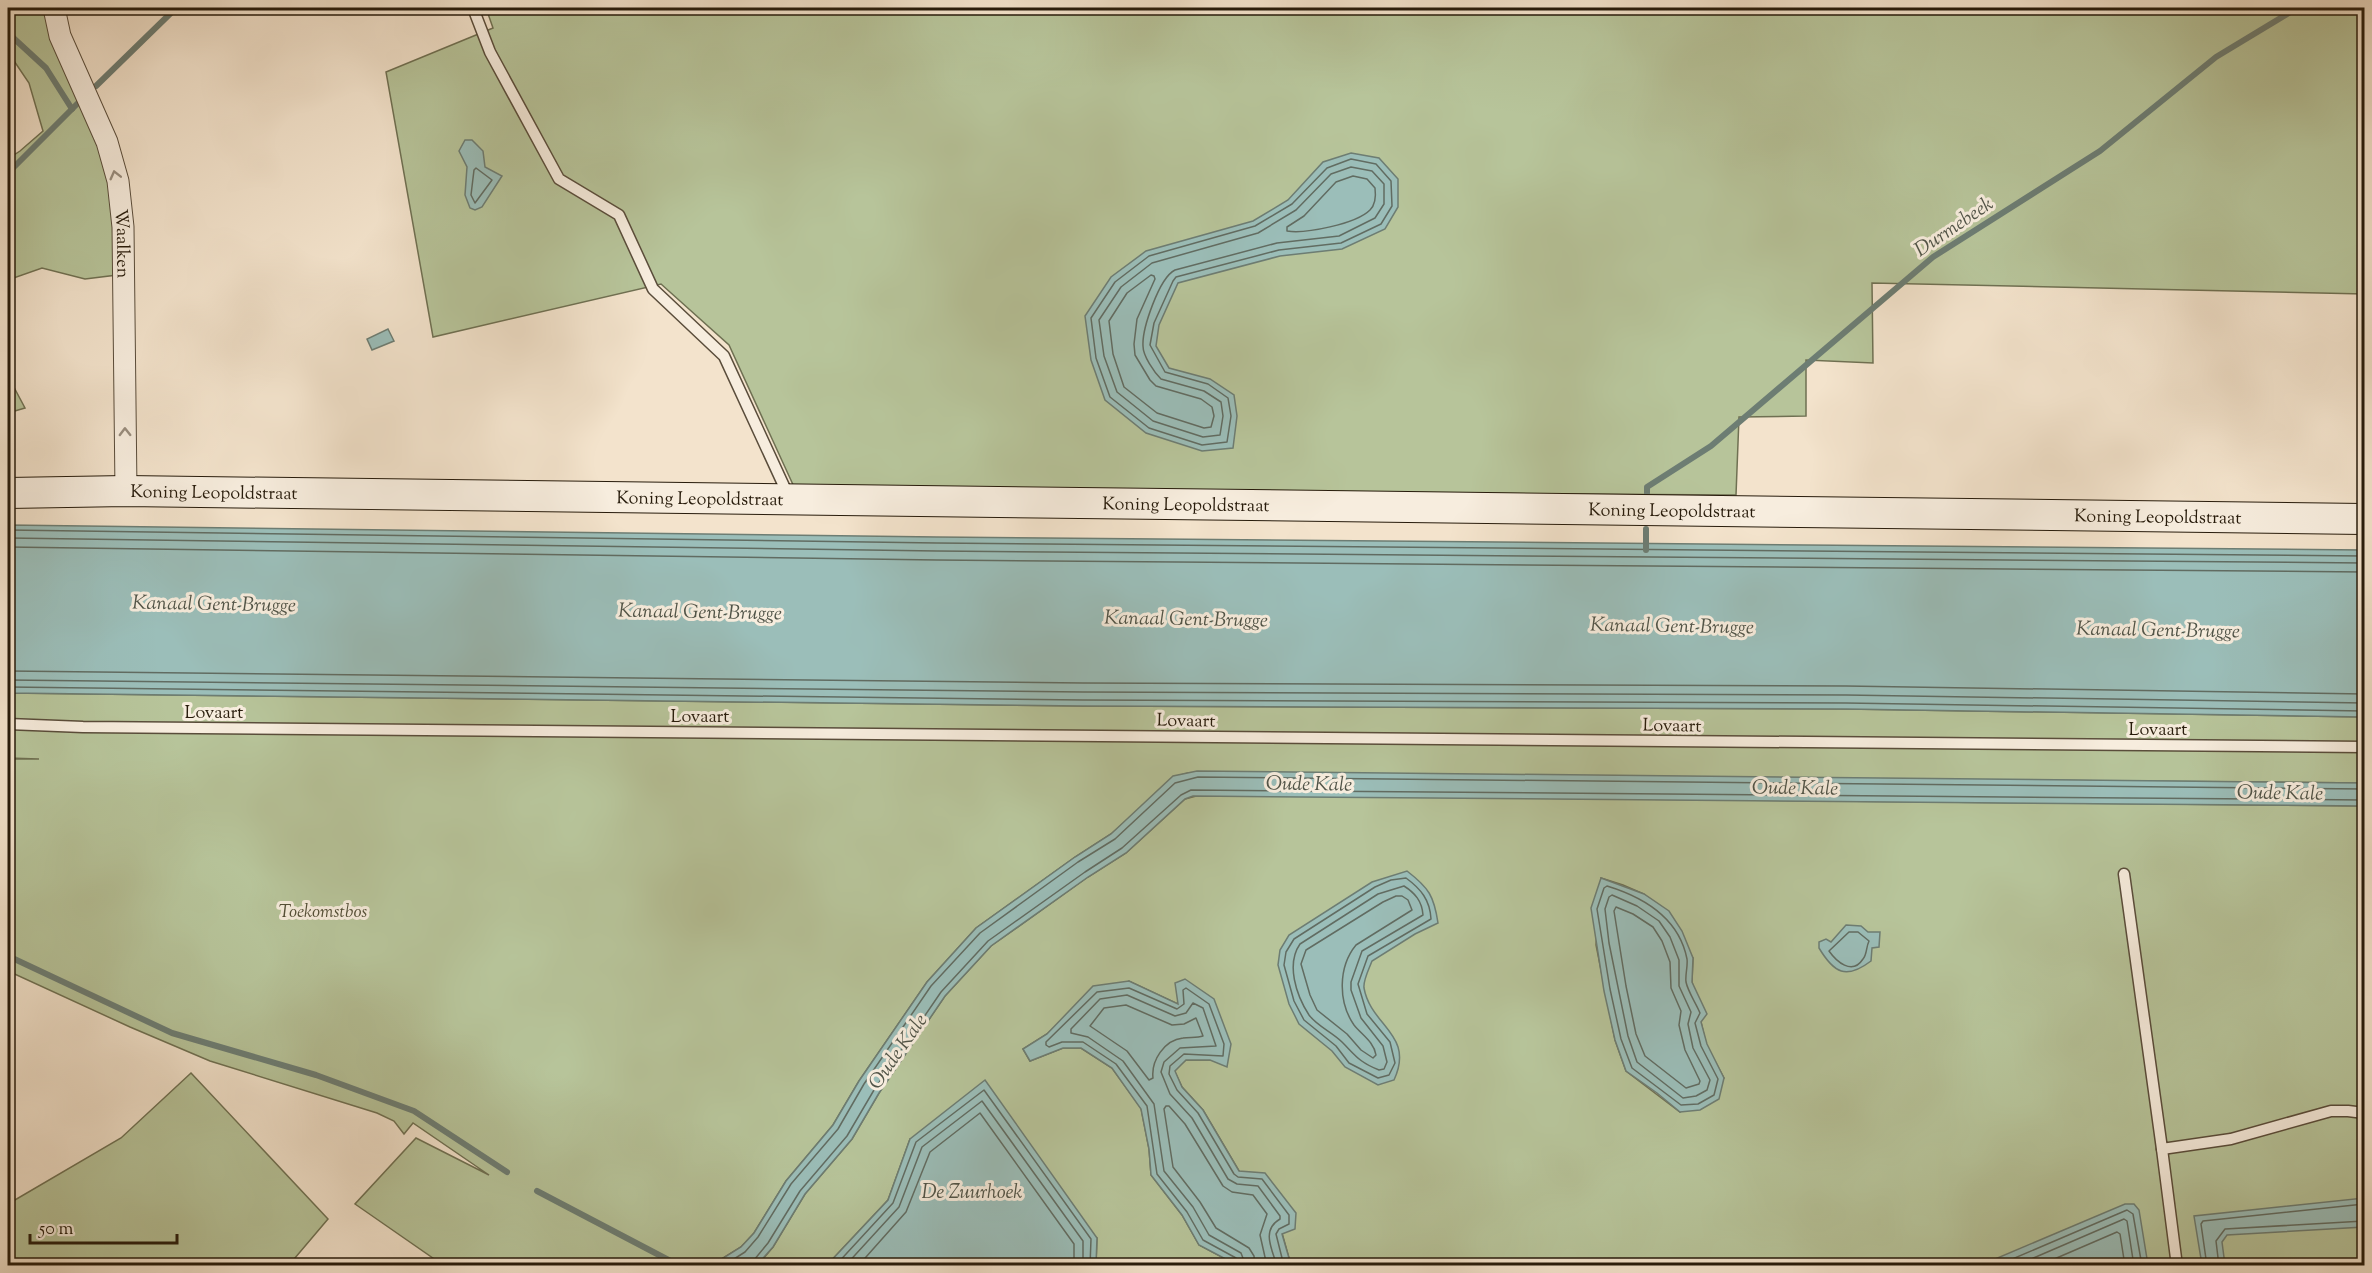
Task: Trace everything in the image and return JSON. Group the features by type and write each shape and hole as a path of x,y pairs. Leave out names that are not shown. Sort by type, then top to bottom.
{"street":[{"name":"Waalken","path":"54,8 60,36 107,142 117,182 123,227 126,491"},
{"name":"Koning Leopoldstraat","path":"8,493 126,491 2364,519"}],"lane":[{"path":"473,8 490,52 558,179 619,215 653,289 724,356 790,501"},
{"name":"Lovaart","path":"8,724 107,727 2364,747"},
{"path":"2124,874 2178,1266"},
{"path":"2162,1149 2231,1139 2331,1111 2364,1113"}],"green space":[{"path":"8,8 48,8 107,156 117,275 85,279 42,268 8,280 8,159 43,131 29,83 8,52"},
{"path":"486,8 2364,8 2364,294 1872,283 1873,363 1806,360 1806,416 1739,417 1736,495 795,489 729,345 661,284 433,337 386,72 493,28"},
{"path":"8,376 25,408 8,413"},
{"name":"Toekomstbos","path":"8,693 1083,706 1846,709 2364,717 2364,783 1188,773 1177,776 1111,834 976,928 927,982 859,1081 833,1125 786,1181 754,1233 741,1247 712,1265 443,1265 355,1204 416,1138 489,1175 413,1123 404,1134 394,1121 377,1113 210,1061 8,971 8,759 39,759 8,758"},
{"path":"1200,795 2364,806 2364,1265 1291,1265 1282,1233 1239,1171 1203,1110 1182,1087 1174,1070 1186,1060 1210,1060 1178,1004 1129,981 1069,1013 1047,1034 1023,1049 1030,1061 1063,1048 1081,1048 1112,1068 1141,1108 1149,1149 1151,1175 1182,1215 1199,1245 1237,1265 1096,1265 1097,1238 910,1139 888,1200 827,1265 757,1266 773,1247 805,1194 852,1139 879,1093 945,996 991,946 1126,853 1185,799","holes":["1601,878 1644,894 1693,958 1692,982 1706,1044 1724,1078 1680,1112 1626,1071 1615,1040 1596,945"]},
{"path":"191,1073 328,1219 289,1265 16,1265 8,1255 8,1204 121,1138"}],"water":[{"path":"465,140 472,140 483,151 485,167 502,176 482,207 475,210 470,208 465,195 467,167 459,151"},
{"path":"1351,153 1379,158 1398,179 1398,207 1385,229 1342,249 1280,256 1178,283 1159,325 1156,346 1169,368 1210,379 1234,395 1237,416 1233,448 1202,451 1146,433 1105,400 1091,360 1085,316 1111,277 1146,251 1253,221 1288,200 1323,162"},
{"path":"388,329 394,341 372,350 367,339"},
{"name":"Kanaal Gent-Brugge","path":"8,525 937,537 2364,550 2364,717 1846,709 1083,706 8,693"},
{"name":"Oude Kale","path":"1197,771 2364,783 2364,806 1193,796 1185,799 1126,853 991,946 945,996 879,1093 852,1139 805,1194 773,1247 757,1265 712,1265 741,1247 754,1233 786,1181 833,1125 859,1081 927,982 976,928 1111,834 1173,776"},
{"path":"1407,871 1421,882 1429,893 1435,906 1438,923 1415,934 1372,961 1366,974 1364,988 1368,1001 1390,1031 1399,1052 1399,1064 1394,1080 1378,1085 1345,1067 1332,1051 1299,1024 1289,1004 1278,965 1280,950 1289,935 1372,882"},
{"path":"1601,878 1644,894 1669,911 1682,931 1693,958 1692,982 1707,1014 1701,1022 1707,1044 1724,1078 1719,1099 1700,1110 1680,1112 1626,1071 1615,1040 1604,991 1591,908"},
{"path":"1846,925 1861,926 1868,932 1880,932 1879,947 1872,948 1871,961 1848,972 1835,968 1819,948 1819,942 1826,939 1831,942"},
{"path":"1185,979 1214,999 1231,1044 1227,1067 1210,1060 1186,1060 1175,1071 1182,1087 1203,1110 1239,1171 1265,1173 1296,1213 1295,1229 1282,1234 1291,1265 1237,1265 1199,1245 1182,1215 1151,1175 1149,1149 1141,1109 1112,1068 1081,1048 1063,1048 1030,1061 1023,1049 1047,1034 1093,986 1129,981 1178,1004 1175,983"},
{"name":"De Zuurhoek","path":"985,1080 1097,1238 1096,1265 827,1265 888,1200 910,1139"},
{"path":"2364,1198 2364,1227 2227,1235 2222,1242 2225,1265 2202,1265 2194,1216"},
{"path":"2125,1204 2134,1204 2139,1210 2148,1265 1981,1265"}],"waterway":[{"path":"96,86 176,8"},
{"name":"Durmebeek","path":"1647,494 1647,487 1711,446 1933,257 2100,151 2216,57 2297,8"},
{"path":"8,33 46,68 72,109"},
{"path":"8,171 79,102"},
{"name":"Durmebeek","path":"1646,529 1646,550"},
{"path":"8,956 172,1033 316,1075 414,1111 507,1172"},
{"path":"537,1191 680,1266"}]}
